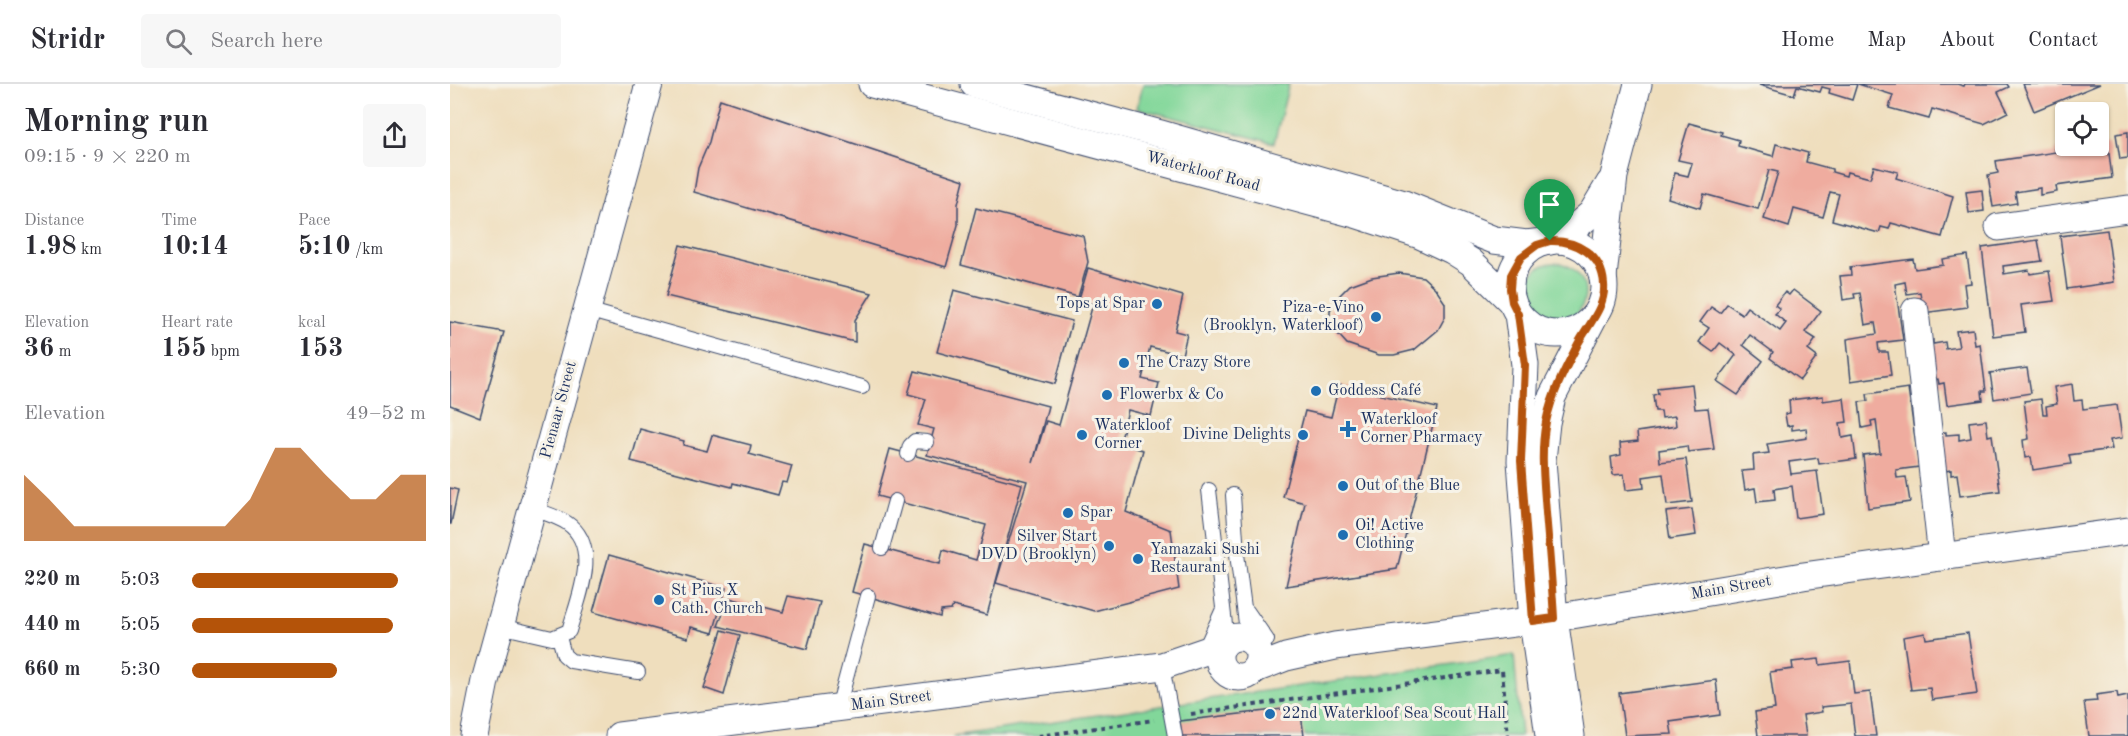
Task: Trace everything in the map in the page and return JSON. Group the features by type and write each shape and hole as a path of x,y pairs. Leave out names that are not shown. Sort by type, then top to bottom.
{"street":[{"name":"Pienaar Street","path":"474,736 485,681 649,84"},
{"name":"Waterkloof Road","path":"872,84 1355,214 1420,235 1471,262 1515,308"},
{"name":"Waterkloof Road","path":"974,84 1161,134 1404,204 1494,240 1527,244 1555,241"},
{"path":"1549,736 1544,620 1542,460 1546,423 1552,397 1599,310 1603,296 1614,176 1638,84"},
{"path":"1009,121 1014,94"},
{"path":"1571,736 1544,620 1521,461 1525,365 1510,282 1517,263 1531,248 1555,241 1592,213 1614,176"},
{"path":"1999,227 2128,209"},
{"path":"1555,241 1578,245 1588,252 1596,260 1603,277"},
{"path":"1515,308 1531,327 1555,334 1573,332 1593,318"},
{"path":"1915,311 1942,557"},
{"name":"Main Street","path":"1255,669 1286,657 1335,646 1544,620 1803,576 2128,531"},
{"path":"1237,643 1259,654 1255,669 1242,677 1227,673 1220,665 1219,659 1237,643"},
{"name":"Main Street","path":"619,736 1162,666 1237,643 1335,646"},
{"name":"Main Street","path":"1162,666 1227,673"}],"lane":[{"path":"587,310 862,387"},
{"path":"908,454 910,446 915,441 927,442"},
{"path":"1209,490 1224,608 1237,643"},
{"path":"1233,495 1244,607 1237,643"},
{"path":"882,548 895,501"},
{"path":"500,626 552,638 559,637 569,631 582,587 586,552 578,533 566,522 532,508"},
{"path":"838,708 868,596"},
{"path":"1224,608 1237,643"},
{"path":"559,637 564,655 571,661 638,672"},
{"path":"1162,666 1175,736"}],"path":[{"path":"1038,736 1502,670 1508,736"}],"green space":[{"path":"1143,84 1289,84 1274,143 1137,108"},
{"path":"1555,263 1572,268 1580,276 1585,293 1580,310 1572,318 1555,323 1538,318 1530,310 1525,293 1530,276 1538,268"},
{"path":"1514,655 1521,736 953,736"}],"building":[{"path":"1857,84 1852,100 1829,93 1830,89 1822,87 1820,92 1797,86 1794,95 1759,85"},
{"path":"1858,84 1957,84 1964,86 1965,84 2007,84 2009,87 1998,92 2008,112 1984,124 1932,109 1929,119 1889,108 1893,95"},
{"path":"2023,84 2100,84 2055,102 2034,111"},
{"path":"720,99 964,180 958,204 958,225 946,267 694,192 698,168 709,142"},
{"path":"1689,123 1722,132 1721,135 1739,140 1738,146 1773,156 1776,144 1808,153 1806,162 1832,169 1832,172 1846,176 1847,172 1870,178 1874,166 1898,172 1896,178 1953,196 1942,237 1891,223 1889,229 1881,227 1879,233 1832,220 1839,194 1830,192 1823,217 1794,209 1789,227 1764,219 1778,172 1769,170 1758,209 1704,194 1700,208 1668,198 1675,173 1688,176 1692,163 1678,160"},
{"path":"2128,132 2128,158 2120,159 2116,134"},
{"path":"2055,152 2055,156 2109,156 2109,153 2112,178 2056,186 2057,192 2040,195 2040,188 2015,192 2017,203 1993,207 1988,175 1998,173 1996,161"},
{"path":"1982,190 1984,211 1969,213 1966,192"},
{"path":"976,208 1083,236 1088,262 1078,297 961,265"},
{"path":"2107,230 2114,282 2067,289 2060,236"},
{"path":"2038,240 2042,261 2003,266 2004,274 2029,270 2030,274 2049,271 2054,301 2021,305 2025,332 1993,336 1982,248"},
{"path":"680,245 872,293 855,320 855,342 666,296"},
{"path":"1967,255 1971,283 1964,284 1967,307 1923,313 1920,292 1907,294 1905,282 1895,284 1903,340 1878,343 1879,352 1888,352 1891,375 1851,381 1847,339 1877,334 1875,323 1865,325 1860,293 1854,294 1855,298 1843,300 1840,276 1851,275 1850,267 1913,259 1915,269 1943,265 1942,259"},
{"name":"Waterkloof Corner","path":"1088,268 1183,296 1175,331 1187,334 1182,355 1150,347 1142,379 1159,383 1151,416 1128,410 1120,444 1143,450 1126,512 1171,530 1179,589 1094,611 996,583 1027,481 927,455 934,429 918,425 926,399 908,394 915,371 1048,406 1033,463 1046,421 1059,425 1093,304 1079,299"},
{"path":"1399,273 1423,277 1435,288 1445,303 1445,317 1438,330 1414,350 1394,355 1379,355 1347,344 1337,333 1330,320 1330,310 1339,296 1350,285 1372,277"},
{"path":"954,290 1072,321 1055,384 937,352"},
{"path":"1793,290 1821,311 1805,332 1816,339 1808,350 1817,357 1800,380 1770,358 1773,352 1750,335 1743,345 1763,361 1738,395 1717,381 1736,355 1720,343 1713,352 1699,342 1709,328 1700,322 1711,307 1720,313 1727,304 1742,314 1747,307 1780,331 1786,323 1775,314 1780,309 1775,305 1785,292 1789,295"},
{"path":"450,322 504,332 480,417 450,405"},
{"path":"1973,329 1975,345 1980,344 1986,391 1982,391 1983,400 1947,405 1944,383 1939,384 1938,379 1927,381 1921,342 1933,340 1933,344 1945,342 1946,349 1959,347 1956,331"},
{"path":"2027,368 2031,393 1994,399 1990,373"},
{"path":"1692,384 1695,409 1708,408 1714,449 1688,452 1687,446 1659,450 1660,462 1686,459 1692,502 1667,505 1663,474 1643,477 1644,488 1626,490 1624,474 1613,475 1611,457 1621,455 1620,443 1638,441 1637,432 1676,426 1675,416 1662,418 1661,411 1655,411 1653,395 1658,394 1657,388"},
{"path":"2072,384 2074,401 2082,400 2083,409 2117,405 2122,438 2110,440 2112,449 2069,455 2071,464 2033,470 2031,457 2025,458 2023,440 2029,439 2024,401 2041,399 2043,414 2047,414 2046,406 2057,404 2054,387"},
{"path":"1339,385 1437,408 1397,569 1286,586 1305,503 1283,497 1305,411 1331,417"},
{"path":"1908,388 1919,467 1896,470 1897,478 1906,477 1910,502 1868,508 1863,455 1880,453 1876,420 1871,421 1872,426 1862,428 1859,402 1868,401 1867,394"},
{"path":"1823,396 1823,401 1844,398 1847,422 1840,423 1842,438 1853,436 1856,459 1819,464 1818,458 1789,462 1791,474 1817,471 1823,514 1796,518 1792,486 1774,489 1775,500 1757,502 1755,488 1745,490 1742,471 1754,470 1753,455 1769,453 1767,444 1807,438 1806,428 1792,430 1792,425 1787,426 1785,414 1790,413 1789,400"},
{"path":"1986,420 1988,436 1992,435 2000,491 1960,496 1957,474 1951,475 1951,470 1940,472 1934,433 1959,434 1959,440 1971,438 1969,422"},
{"path":"640,429 684,441 683,445 707,451 712,435 751,445 749,454 792,466 787,483 782,482 778,495 733,483 732,487 631,461"},
{"path":"890,449 1022,484 987,615 953,606 951,610 941,611 940,617 852,592 865,544 940,564 943,550 976,560 986,525 877,496"},
{"path":"450,488 458,490 451,524 450,524"},
{"path":"1692,509 1696,535 1670,539 1666,512"},
{"name":"St Pius X Cath. Church","path":"609,555 726,588 713,633 691,627 688,638 593,612"},
{"path":"788,596 820,602 807,649 718,626 729,598 783,612"},
{"path":"722,630 740,635 724,695 704,688"},
{"path":"1925,633 1926,639 1968,633 1977,694 1932,700 1930,688 1911,690 1903,637"},
{"path":"1819,659 1820,665 1850,661 1854,694 1870,692 1876,736 1855,736 1851,704 1821,707 1822,712 1803,715 1806,736 1758,736 1755,712 1775,709 1770,672 1793,669 1792,662"},
{"path":"1716,680 1720,715 1670,722 1672,734 1625,736 1619,693"},
{"path":"2117,692 2118,698 2128,696 2128,736 2089,736 2084,702 2097,701 2096,695"},
{"name":"22nd Waterkloof Sea Scout Hall","path":"1300,707 1304,736 1182,736 1180,721"}],"place":[{"name":"Tops at Spar","path":"1157,304"},
{"name":"Piza-e-Vino (Brooklyn, Waterkloof)","path":"1376,317"},
{"name":"The Crazy Store","path":"1124,363"},
{"name":"Goddess Café","path":"1316,391"},
{"name":"Flowerbx & Co","path":"1107,395"},
{"name":"Waterkloof Corner Pharmacy","path":"1348,429"},
{"name":"Waterkloof Corner","path":"1082,435"},
{"name":"Divine Delights","path":"1303,435"},
{"name":"Out of the Blue","path":"1343,486"},
{"name":"Spar","path":"1068,513"},
{"name":"Oi! Active Clothing","path":"1343,535"},
{"name":"Silver Start DVD (Brooklyn)","path":"1109,546"},
{"name":"Yamazaki Sushi Restaurant","path":"1138,559"},
{"name":"St Pius X Cath. Church","path":"659,600"},
{"name":"22nd Waterkloof Sea Scout Hall","path":"1270,714"}],"route":[{"path":"1550,241 1566,241 1588,252 1599,266 1605,286 1599,310 1581,339 1552,397 1546,423 1542,460 1554,618 1533,621 1521,461 1525,365 1518,314 1510,296 1510,289 1511,275 1525,252 1550,241"}]}
